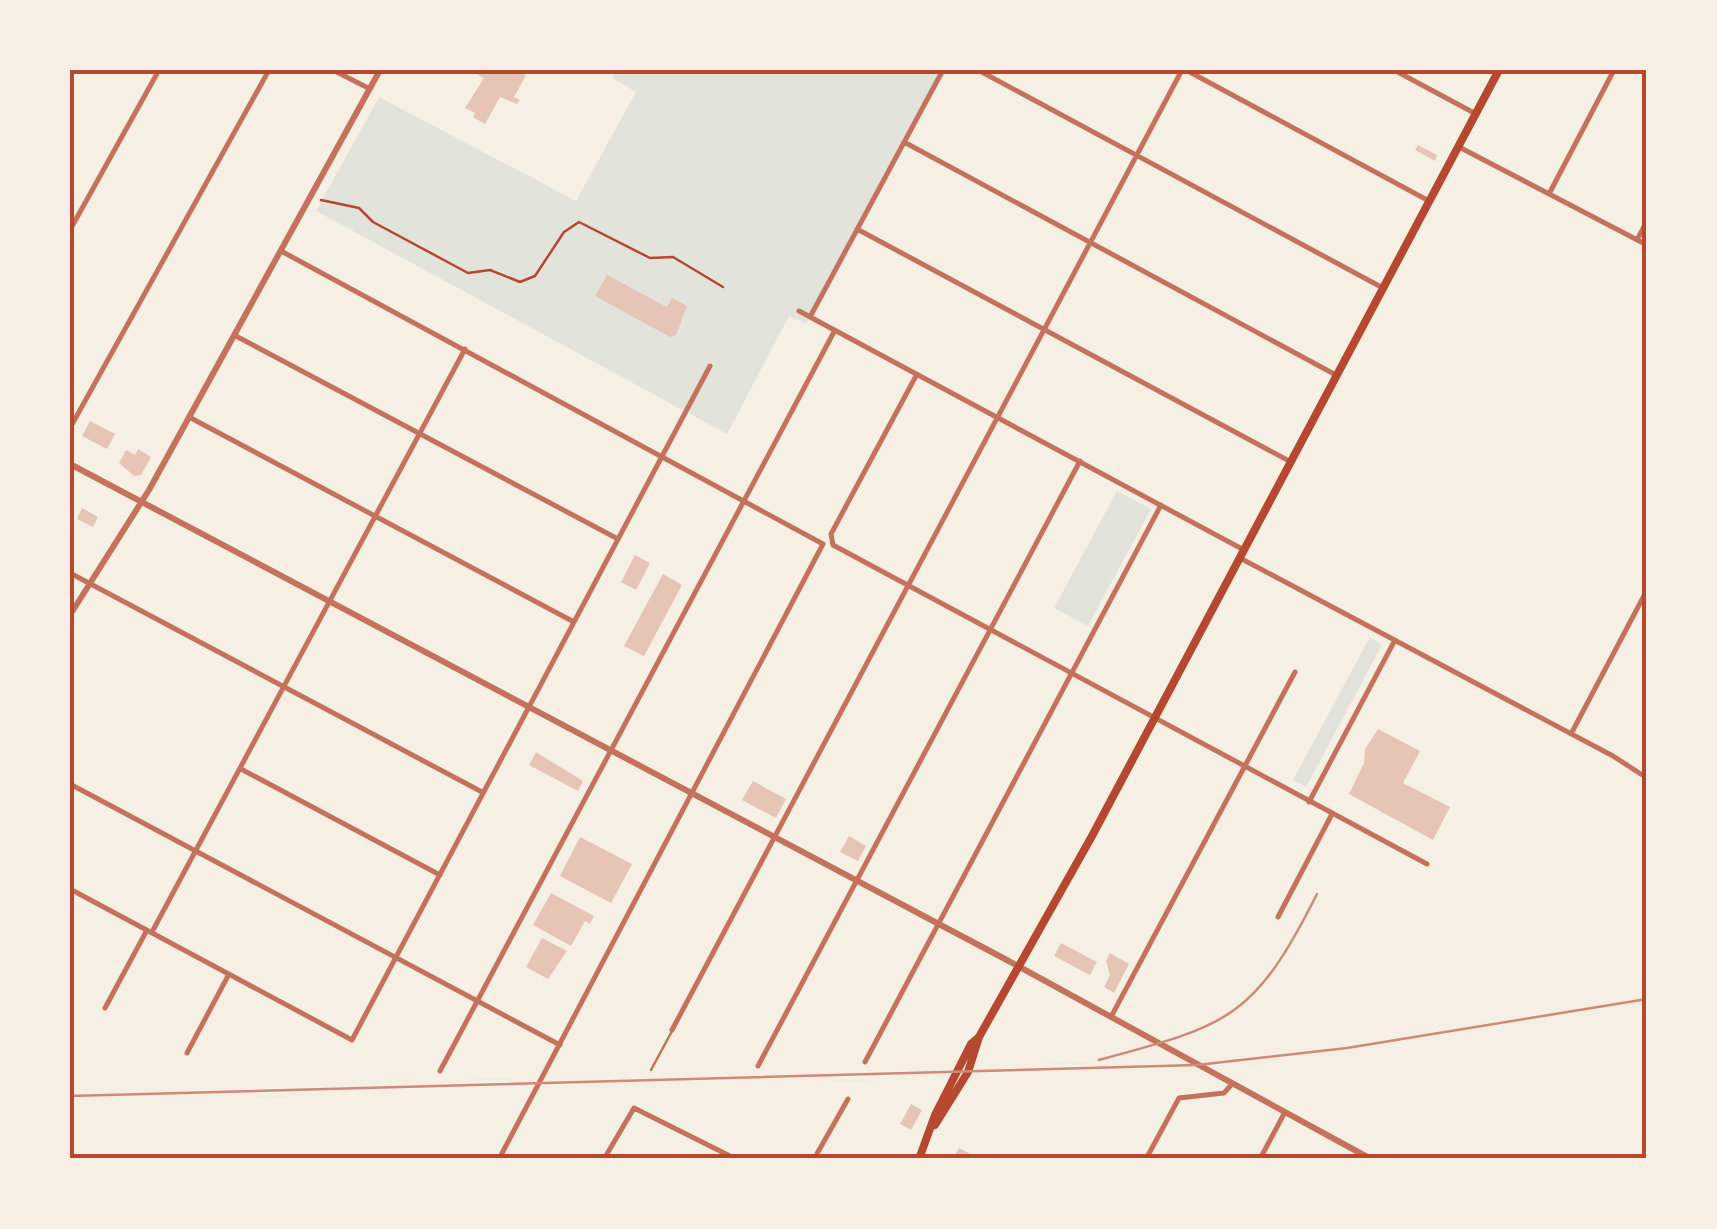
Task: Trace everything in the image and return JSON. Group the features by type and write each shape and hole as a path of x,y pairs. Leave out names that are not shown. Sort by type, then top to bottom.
{"main road":[{"path":"919,1159 935,1115 971,1044 980,1037 1154,718 1499,70"}],"street":[{"path":"70,230 159,70"},
{"path":"70,428 269,70"},
{"path":"333,70 370,89"},
{"path":"70,614 141,502 380,70"},
{"path":"810,316 943,70"},
{"path":"978,70 1384,288"},
{"path":"672,1030 1184,70 1429,201"},
{"path":"1394,70 1476,114"},
{"path":"1549,194 1614,70"},
{"path":"904,142 1336,375"},
{"path":"1458,146 1647,245"},
{"path":"1637,240 1647,221"},
{"path":"857,230 1290,462"},
{"path":"281,251 820,539 822,551 499,1159"},
{"path":"799,311 1161,505 1395,640 1647,778"},
{"path":"440,1071 835,330"},
{"path":"234,334 618,539"},
{"path":"105,1008 196,851 465,350"},
{"path":"70,889 352,1040 710,366"},
{"path":"917,374 830,537 836,547 1427,864"},
{"path":"189,417 574,622"},
{"path":"758,1066 1080,461"},
{"path":"70,464 1019,966 1371,1159"},
{"path":"864,1062 1161,505"},
{"path":"70,572 483,793"},
{"path":"1571,734 1647,590"},
{"path":"1309,802 1395,640"},
{"path":"1111,1018 1295,672"},
{"path":"240,768 440,875"},
{"path":"70,784 560,1045"},
{"path":"1278,917 1332,814"},
{"path":"186,1053 228,974"},
{"path":"1146,1159 1179,1098 1224,1093 1232,1084"},
{"path":"814,1159 848,1099"},
{"path":"604,1159 634,1108 736,1159"},
{"path":"1260,1159 1285,1112"},
{"path":"709,1157 714,1148"}],"lane":[{"path":"651,1070 672,1030"}],"path":[{"path":"321,200 359,208 374,222 468,273 490,270 512,281 528,280 542,269 564,232 579,222 650,258 674,257 723,287"}],"shaded area":[{"path":"616,70 942,70 806,324 789,316 727,434 316,211 379,97 576,201 636,92 612,78"},
{"path":"1117,491 1151,509 1088,626 1054,608"},
{"path":"1370,637 1382,645 1306,787 1293,780"}],"building":[{"path":"469,70 516,70 526,75 514,97 520,100 517,104 500,97 485,124 473,117 475,113 465,108 484,78"},
{"path":"1418,145 1437,155 1435,161 1415,150"},
{"path":"607,275 667,307 672,298 687,306 676,335 670,337 595,296"},
{"path":"90,421 115,434 107,449 82,436"},
{"path":"138,449 151,457 141,475 134,476 119,463 126,450 135,455"},
{"path":"82,508 98,517 93,527 77,519"},
{"path":"635,555 650,563 636,590 621,582"},
{"path":"663,574 682,585 644,656 624,646"},
{"path":"1378,729 1420,751 1403,783 1450,807 1433,840 1349,794 1364,763 1365,749"},
{"path":"536,752 583,781 578,791 529,765"},
{"path":"753,781 786,799 776,818 742,800"},
{"path":"849,836 866,846 858,861 840,852"},
{"path":"580,837 632,864 611,903 560,876"},
{"path":"551,893 594,916 590,924 585,921 571,946 533,925"},
{"path":"542,938 567,951 548,979 526,967"},
{"path":"1061,943 1097,962 1090,975 1054,956"},
{"path":"1110,953 1129,964 1114,993 1104,987 1110,975 1106,961"},
{"path":"911,1104 922,1110 911,1130 900,1124"},
{"path":"959,1148 980,1159 953,1159"}],"railway":[{"path":"1099,1060 1179,1037 1233,1011 1275,968 1317,894"},
{"path":"70,1096 1197,1065 1347,1048 1647,999"}]}
